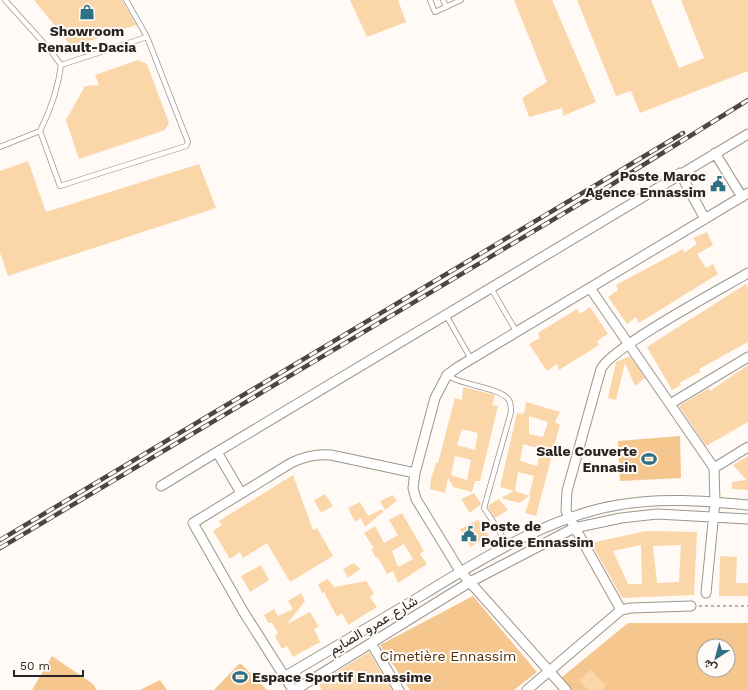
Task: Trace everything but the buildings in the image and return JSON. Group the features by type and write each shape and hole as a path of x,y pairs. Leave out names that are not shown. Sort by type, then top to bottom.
{"street":[{"path":"161,486 680,173 748,134"},
{"path":"566,690 460,571 416,499 413,488 415,473 435,398 447,376 471,358 745,195 715,153"},
{"path":"680,173 705,219"},
{"path":"621,610 574,528 566,511 567,491 601,369 607,361 629,344 748,273"},
{"path":"590,288 714,468 715,502 706,593"},
{"path":"670,404 748,357"},
{"path":"714,468 748,447"},
{"path":"217,452 241,493"},
{"path":"294,690 284,677 193,526 195,521 291,463 306,456 318,454 332,455 415,473"},
{"name":"شارع عمرو الصايم","path":"284,677 460,571 569,517 619,504 669,500 748,505"},
{"name":"شارع عمرو الصايم","path":"294,690 470,582 574,528 621,518 657,514 748,519"},
{"path":"527,690 621,610 631,608 691,606"},
{"path":"371,643 399,690"}],"lane":[{"path":"0,147 40,131 54,102 61,65 50,50 5,0"},
{"path":"40,131 60,186 186,146 188,142 147,37 126,0"},
{"path":"430,0 435,12 461,0"},
{"path":"443,0 446,6"},
{"path":"61,65 147,37"},
{"path":"491,287 516,331"},
{"path":"446,314 471,358"},
{"path":"447,376 455,381 501,394 509,400 511,404 511,412 484,508 500,532 507,547"}],"path":[{"path":"691,606 748,606"}],"green space":[{"name":"Salle Couverte Ennasin","path":"680,436 681,478 620,481 618,441"},
{"name":"Cimetière Ennassim","path":"473,596 537,672 514,690 410,690 380,645"},
{"path":"628,623 748,623 748,690 563,690 556,682"},
{"path":"52,656 93,684 97,690 32,690"},
{"name":"Espace Sportif Ennassime","path":"240,663 267,690 214,690"},
{"path":"160,680 167,690 140,690"}],"railway":[{"path":"0,548 598,193 748,100"},
{"path":"0,540 683,133"}],"place":[{"name":"Showroom Renault-Dacia","path":"87,12"},
{"name":"Poste Maroc Agence Ennassim","path":"718,184"},
{"name":"Salle Couverte Ennasin","path":"649,459"},
{"name":"Poste de Police Ennassim","path":"469,534"},
{"name":"Espace Sportif Ennassime","path":"240,677"}]}
